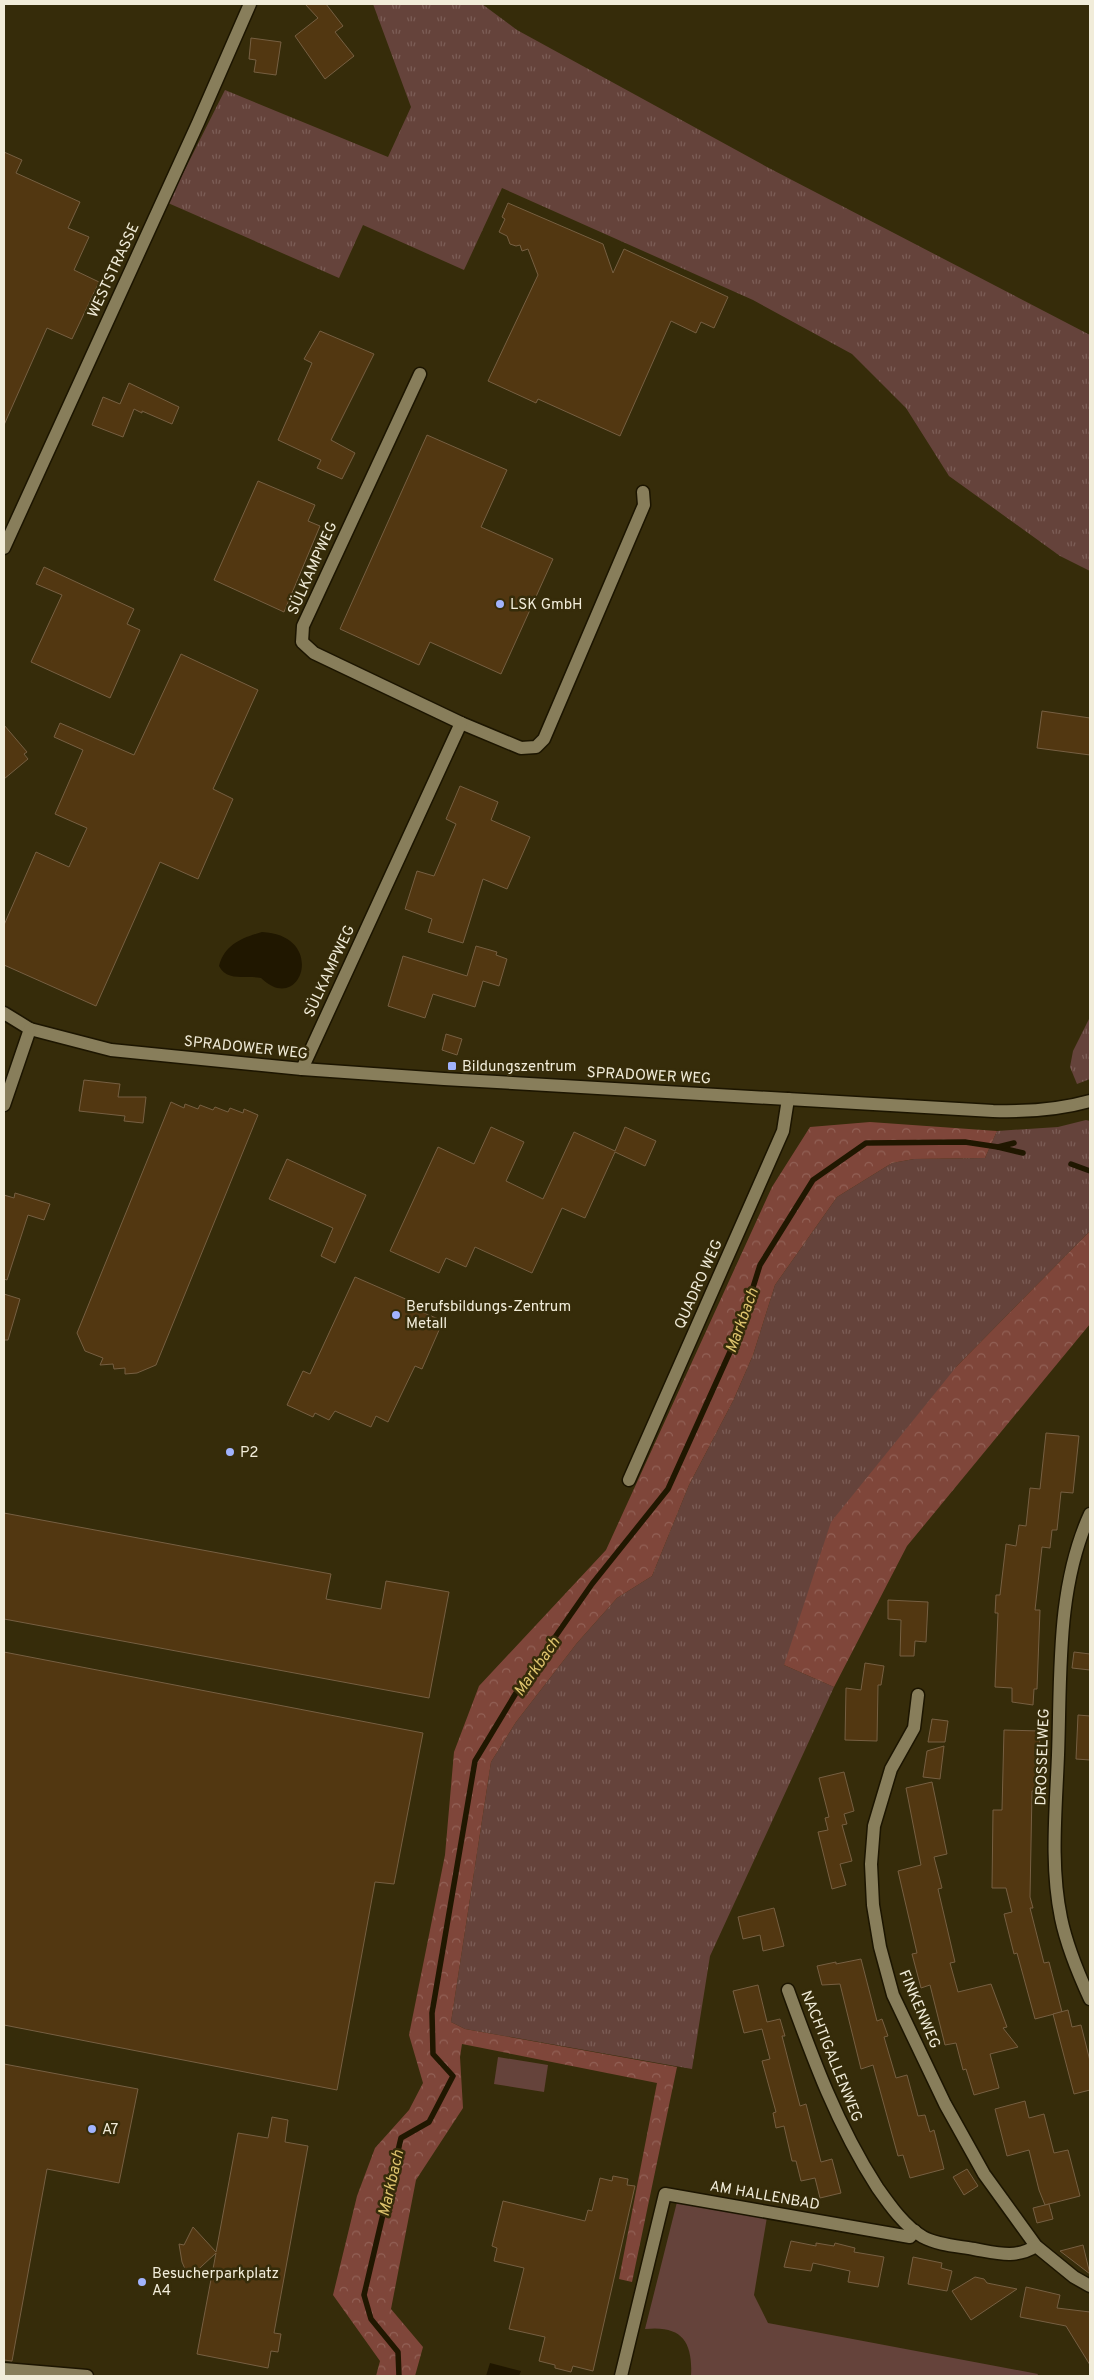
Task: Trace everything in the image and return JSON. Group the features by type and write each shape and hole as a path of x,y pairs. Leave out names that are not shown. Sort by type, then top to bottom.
{"street":[{"name":"WESTSTRASSE","path":"4,548 198,123 250,4"},
{"name":"SÜLKAMPWEG","path":"420,374 303,626 302,642 314,653 461,723 521,748 536,747 544,739 644,505 643,492"},
{"name":"SÜLKAMPWEG","path":"302,1069 461,723"},
{"name":"SPRADOWER WEG","path":"4,1013 30,1029 111,1050 302,1069 1029,1112 1065,1108 1090,1101"},
{"path":"4,1105 30,1029"},
{"name":"QUADRO WEG","path":"629,1480 783,1131 788,1099"},
{"name":"DROSSELWEG","path":"1090,1514 1082,1532 1069,1573 1064,1620 1055,1870 1061,1917 1073,1963 1090,1999"},
{"name":"FINKENWEG","path":"918,1695 914,1728 891,1769 874,1826 871,1864 873,1905 880,1947 893,1995 945,2104 984,2174 1036,2246 1074,2277 1090,2286"},
{"name":"NACHTIGALLENWEG","path":"788,1990 820,2078 853,2148 889,2205 915,2231"},
{"name":"AM HALLENBAD","path":"621,2376 665,2194 910,2237 915,2231"},
{"path":"915,2231 934,2242 1012,2256 1026,2253 1036,2246"},
{"path":"4,2368 87,2376"}],"green space":[{"path":"373,4 482,4 517,30 767,167 1090,335 1090,571 1060,556 949,476 906,408 852,354 753,300 502,188 464,270 363,225 339,278 168,203 225,90 388,157 411,107"},
{"path":"1090,1017 1090,1079 1077,1084 1070,1067 1073,1051"},
{"path":"1086,1120 1090,1121 1090,1231 957,1366 784,1665 834,1687 710,1956 692,2069 465,2029 451,2022 491,1762 516,1722 577,1643 617,1598 652,1576 689,1485 733,1401 753,1355 775,1285 837,1197 892,1163 914,1159 985,1158 997,1131 1058,1127"},
{"path":"870,1122 997,1131 985,1158 914,1159 892,1163 837,1197 775,1285 753,1355 733,1401 689,1485 652,1576 617,1598 577,1643 516,1722 491,1762 451,2022 465,2029 677,2067 632,2282 619,2279 657,2083 462,2044 460,2057 463,2108 416,2180 391,2309 423,2347 415,2376 376,2376 380,2361 333,2295 357,2196 375,2148 409,2110 423,2083 409,2035 445,1855 454,1752 479,1686 606,1550 772,1187 810,1127"},
{"path":"1090,1231 1090,1324 907,1546 834,1687 784,1665 831,1522 957,1366"},
{"path":"498,2057 548,2065 544,2092 494,2084"},
{"path":"677,2202 767,2217 754,2295 768,2323 1038,2374 1037,2376 691,2376 690,2354 683,2338 668,2330 658,2328 645,2329"}],"shaded area":[{"path":"262,932 283,936 295,946 301,958 301,971 296,981 287,988 275,987 261,978 232,976 222,971 219,966 225,952 235,943"},
{"path":"490,2363 521,2371 519,2376 486,2376"}],"building":[{"path":"305,4 326,4 343,26 335,32 354,56 325,79 295,36 318,18"},
{"path":"251,38 281,42 276,75 254,72 256,60 249,59"},
{"path":"4,152 22,160 16,173 80,202 68,228 89,237 74,270 99,282 72,339 47,328 4,425"},
{"path":"508,203 603,244 613,273 624,249 728,297 714,328 701,322 696,333 671,321 620,436 538,399 536,403 488,381 538,275 528,249 522,251 520,245 510,244 507,236 499,232 505,219 502,217"},
{"path":"320,331 374,354 331,440 355,453 342,479 317,468 321,460 278,440 312,363 304,359"},
{"path":"129,383 179,407 172,424 134,409 123,437 92,425 103,397 120,404"},
{"path":"427,435 507,470 481,527 553,559 501,674 430,642 419,665 340,629"},
{"path":"258,481 315,505 308,521 320,526 284,612 214,580"},
{"path":"44,567 134,609 127,624 140,630 110,698 31,662 62,595 36,584"},
{"path":"181,654 258,690 213,789 233,799 198,879 160,862 96,1006 4,965 4,925 36,852 69,867 87,828 55,814 83,750 54,737 60,723 134,755"},
{"path":"1042,711 1090,718 1090,755 1037,748"},
{"path":"4,725 27,752 24,754 28,759 4,779"},
{"path":"460,786 498,802 491,820 530,837 507,889 483,879 463,943 428,932 432,919 405,909 417,871 434,876 456,824 446,819"},
{"path":"476,946 497,952 496,955 507,959 499,986 483,981 475,1007 433,994 425,1018 388,1006 403,956 467,976"},
{"path":"446,1034 462,1039 457,1055 442,1050"},
{"path":"84,1080 120,1084 118,1097 146,1097 143,1123 124,1121 125,1116 79,1111"},
{"path":"171,1102 184,1108 185,1104 198,1109 200,1105 213,1110 215,1107 228,1112 230,1108 243,1113 244,1109 258,1115 156,1365 137,1373 125,1374 125,1368 114,1369 113,1364 100,1365 103,1358 85,1351 77,1333"},
{"path":"491,1127 524,1142 506,1181 543,1199 574,1132 615,1151 625,1127 656,1141 645,1166 615,1152 585,1218 562,1208 532,1273 475,1247 466,1267 446,1258 439,1273 390,1251 438,1147 474,1164"},
{"path":"287,1159 366,1195 335,1263 321,1256 333,1228 269,1199"},
{"path":"15,1193 50,1204 44,1220 28,1215 7,1280 4,1279 4,1195 14,1198"},
{"path":"355,1277 417,1304 415,1309 443,1321 422,1369 415,1366 388,1422 376,1416 371,1427 335,1411 329,1420 315,1413 313,1417 287,1405 303,1371 310,1374"},
{"path":"4,1294 20,1299 8,1340 4,1340"},
{"path":"1046,1433 1079,1436 1073,1493 1061,1492 1057,1530 1052,1530 1050,1548 1042,1547 1035,1610 1040,1610 1037,1689 1034,1689 1033,1705 1012,1702 1012,1688 995,1687 998,1613 995,1613 996,1595 1000,1595 1006,1544 1016,1546 1019,1525 1026,1526 1030,1488 1040,1489"},
{"path":"4,1513 331,1574 326,1599 381,1609 386,1581 449,1592 429,1698 4,1619"},
{"path":"888,1600 928,1602 926,1642 915,1641 914,1656 900,1656 901,1620 888,1619"},
{"path":"4,1652 423,1733 394,1884 375,1882 337,2090 4,2025"},
{"path":"1074,1652 1090,1654 1090,1670 1072,1668"},
{"path":"865,1663 884,1666 881,1685 878,1685 877,1741 845,1740 846,1688 861,1690"},
{"path":"1078,1715 1090,1716 1090,1760 1076,1759"},
{"path":"932,1719 948,1721 945,1742 928,1742"},
{"path":"1004,1730 1040,1731 1038,1791 1032,1791 1030,1897 1033,1908 1030,1908 1044,1963 1049,1962 1062,2012 1035,2019 1017,1953 1014,1954 1004,1914 1012,1912 1006,1888 992,1888 993,1810 1002,1810"},
{"path":"944,1746 940,1779 923,1777 927,1751"},
{"path":"844,1772 854,1811 844,1814 847,1824 842,1825 852,1861 840,1864 846,1885 832,1889 818,1832 828,1830 825,1818 829,1817 819,1778"},
{"path":"932,1782 947,1854 934,1857 942,1888 938,1889 955,1962 950,1963 958,1992 991,1984 1007,2027 1003,2028 1018,2047 990,2054 999,2088 974,2095 966,2069 963,2070 956,2043 945,2045 930,1985 921,1988 912,1954 917,1953 898,1871 921,1865 906,1788"},
{"path":"774,1908 784,1946 763,1951 760,1935 743,1939 738,1917"},
{"path":"861,1959 877,2021 882,2019 888,2036 884,2037 896,2078 907,2075 918,2116 925,2115 930,2132 934,2130 944,2169 910,2178 903,2155 898,2156 873,2065 861,2069 840,1984 822,1985 817,1966"},
{"path":"758,1985 767,2022 780,2019 785,2036 782,2036 800,2106 806,2104 821,2162 832,2159 841,2193 820,2198 815,2178 801,2181 796,2161 792,2161 784,2126 776,2128 773,2113 776,2112 762,2061 770,2059 762,2029 744,2033 733,1991"},
{"path":"1068,2010 1072,2027 1081,2025 1090,2061 1090,2090 1074,2094 1053,2014"},
{"path":"4,2064 138,2089 119,2183 47,2169 12,2361 4,2360"},
{"path":"1025,2101 1029,2118 1044,2114 1054,2153 1068,2150 1080,2196 1045,2205 1039,2190 1029,2150 1007,2156 995,2109"},
{"path":"272,2117 288,2120 285,2142 308,2146 274,2333 281,2334 278,2352 271,2351 268,2368 197,2354 216,2253 189,2278 182,2262 179,2244 184,2245 193,2227 216,2252 238,2133 268,2138"},
{"path":"967,2169 978,2186 964,2195 953,2177"},
{"path":"613,2176 628,2179 627,2185 635,2186 593,2371 573,2366 571,2372 555,2368 555,2365 539,2361 545,2337 509,2329 524,2268 494,2261 497,2248 492,2246 503,2201 585,2221 588,2210 592,2211 600,2178 612,2181"},
{"path":"1049,2204 1053,2219 1037,2223 1033,2208"},
{"path":"791,2241 816,2246 816,2243 834,2246 835,2243 855,2248 854,2252 884,2257 878,2287 848,2282 850,2271 813,2263 811,2271 784,2267"},
{"path":"1083,2245 1090,2274 1060,2251"},
{"path":"913,2257 942,2263 941,2268 952,2271 947,2291 908,2284"},
{"path":"975,2277 984,2279 987,2283 1017,2289 971,2320 952,2291"},
{"path":"1026,2287 1060,2295 1057,2308 1090,2312 1090,2365 1066,2326 1020,2317"}],"waterway":[{"name":"Markbach","path":"399,2376 398,2352 371,2319 364,2295 401,2138 429,2122 453,2076 433,2054 432,2013 475,1761 516,1693 592,1584 668,1489 739,1332 760,1265 813,1180 866,1143 965,1142 998,1147 1014,1143"},
{"path":"998,1147 1023,1153"},
{"path":"1071,1164 1090,1171"}],"place":[{"name":"LSK GmbH","path":"500,604"},
{"name":"Bildungszentrum","path":"452,1066"},
{"name":"Berufsbildungs-Zentrum Metall","path":"396,1315"},
{"name":"P2","path":"230,1452"},
{"name":"A7","path":"92,2129"},
{"name":"Besucherparkplatz A4","path":"142,2282"}]}
